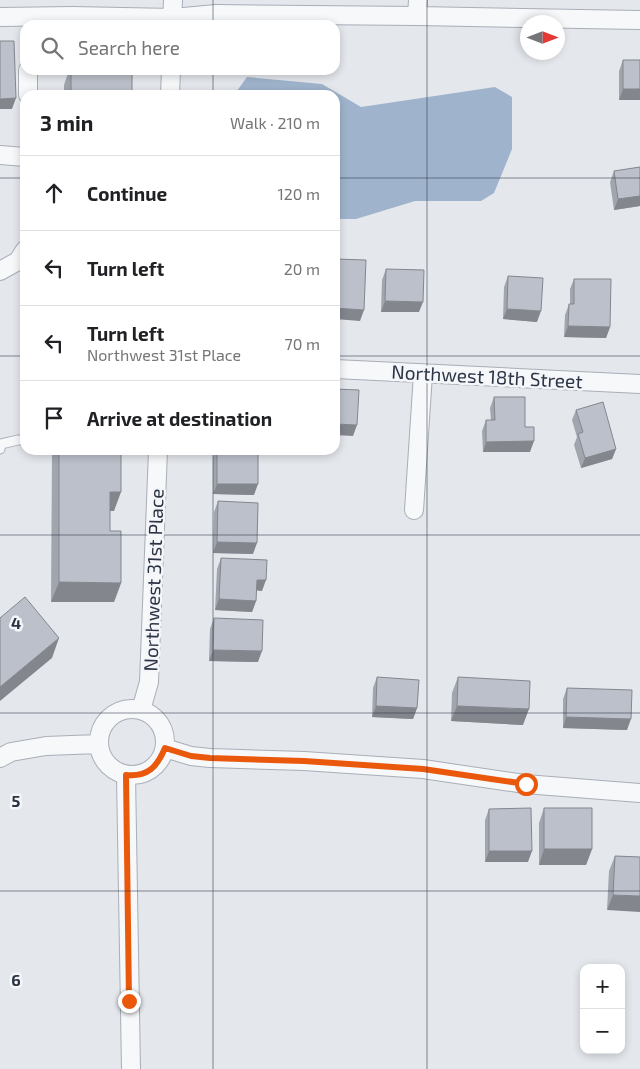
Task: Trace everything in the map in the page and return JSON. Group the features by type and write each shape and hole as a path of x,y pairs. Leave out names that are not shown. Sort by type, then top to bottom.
{"street":[{"path":"172,20 173,0"},
{"path":"178,20 216,14 418,8 640,20"},
{"path":"0,17 72,16 152,20"},
{"path":"28,75 28,90"},
{"path":"170,90 171,75"},
{"path":"0,155 20,157"},
{"path":"0,271 18,261 20,258"},
{"name":"Northwest 18th Street","path":"340,368 640,384"},
{"path":"414,510 423,374"},
{"name":"Northwest 31st Place","path":"141,710 149,682 158,455"},
{"path":"129,709 141,710 150,714 158,721 165,736 165,748 160,760 145,773 132,776 126,775 113,769 103,760 98,744 102,728 116,712 129,709"},
{"path":"0,758 10,752 37,748 98,744"},
{"path":"165,748 191,756 423,769 526,784 640,793"},
{"path":"126,775 130,1069"}],"lane":[{"path":"0,449 1,444 20,440"}],"water":[{"path":"247,77 322,84 332,90 238,90"},
{"path":"495,87 512,97 512,149 494,193 481,201 415,201 356,219 340,219 340,95 361,107"}],"building":[{"path":"0,41 14,41 16,98 0,99"},
{"path":"623,60 640,60 640,89 623,89"},
{"path":"71,75 132,75 132,90 71,90"},
{"path":"640,167 640,196 618,199 614,171"},
{"path":"340,259 366,260 364,310 340,308"},
{"path":"386,269 424,270 423,302 385,301"},
{"path":"508,276 543,278 541,311 507,309"},
{"path":"574,279 611,279 610,327 568,326 569,304 574,304"},
{"path":"340,389 359,390 357,425 340,424"},
{"path":"494,397 525,397 525,427 534,427 534,441 486,442 486,420 495,420"},
{"path":"603,402 616,449 585,458 578,434 583,432 576,410"},
{"path":"59,455 121,455 121,492 110,492 110,531 121,531 121,583 59,582"},
{"path":"217,455 258,455 258,484 217,484"},
{"path":"218,501 258,503 257,543 217,542"},
{"path":"221,558 267,560 266,580 257,580 256,601 219,599"},
{"path":"25,597 59,638 0,687 0,618"},
{"path":"214,618 263,620 262,651 213,650"},
{"path":"377,677 419,680 417,708 376,706"},
{"path":"458,677 530,681 529,709 457,706"},
{"path":"567,688 632,690 631,719 566,717"},
{"path":"531,808 532,851 489,851 489,809"},
{"path":"544,808 592,808 592,849 544,849"},
{"path":"615,856 640,857 640,896 613,895"}],"route":[{"path":"129,1001 126,775 132,776 145,773 160,760 165,748 191,756 210,758 304,761 423,769 526,784"}]}
